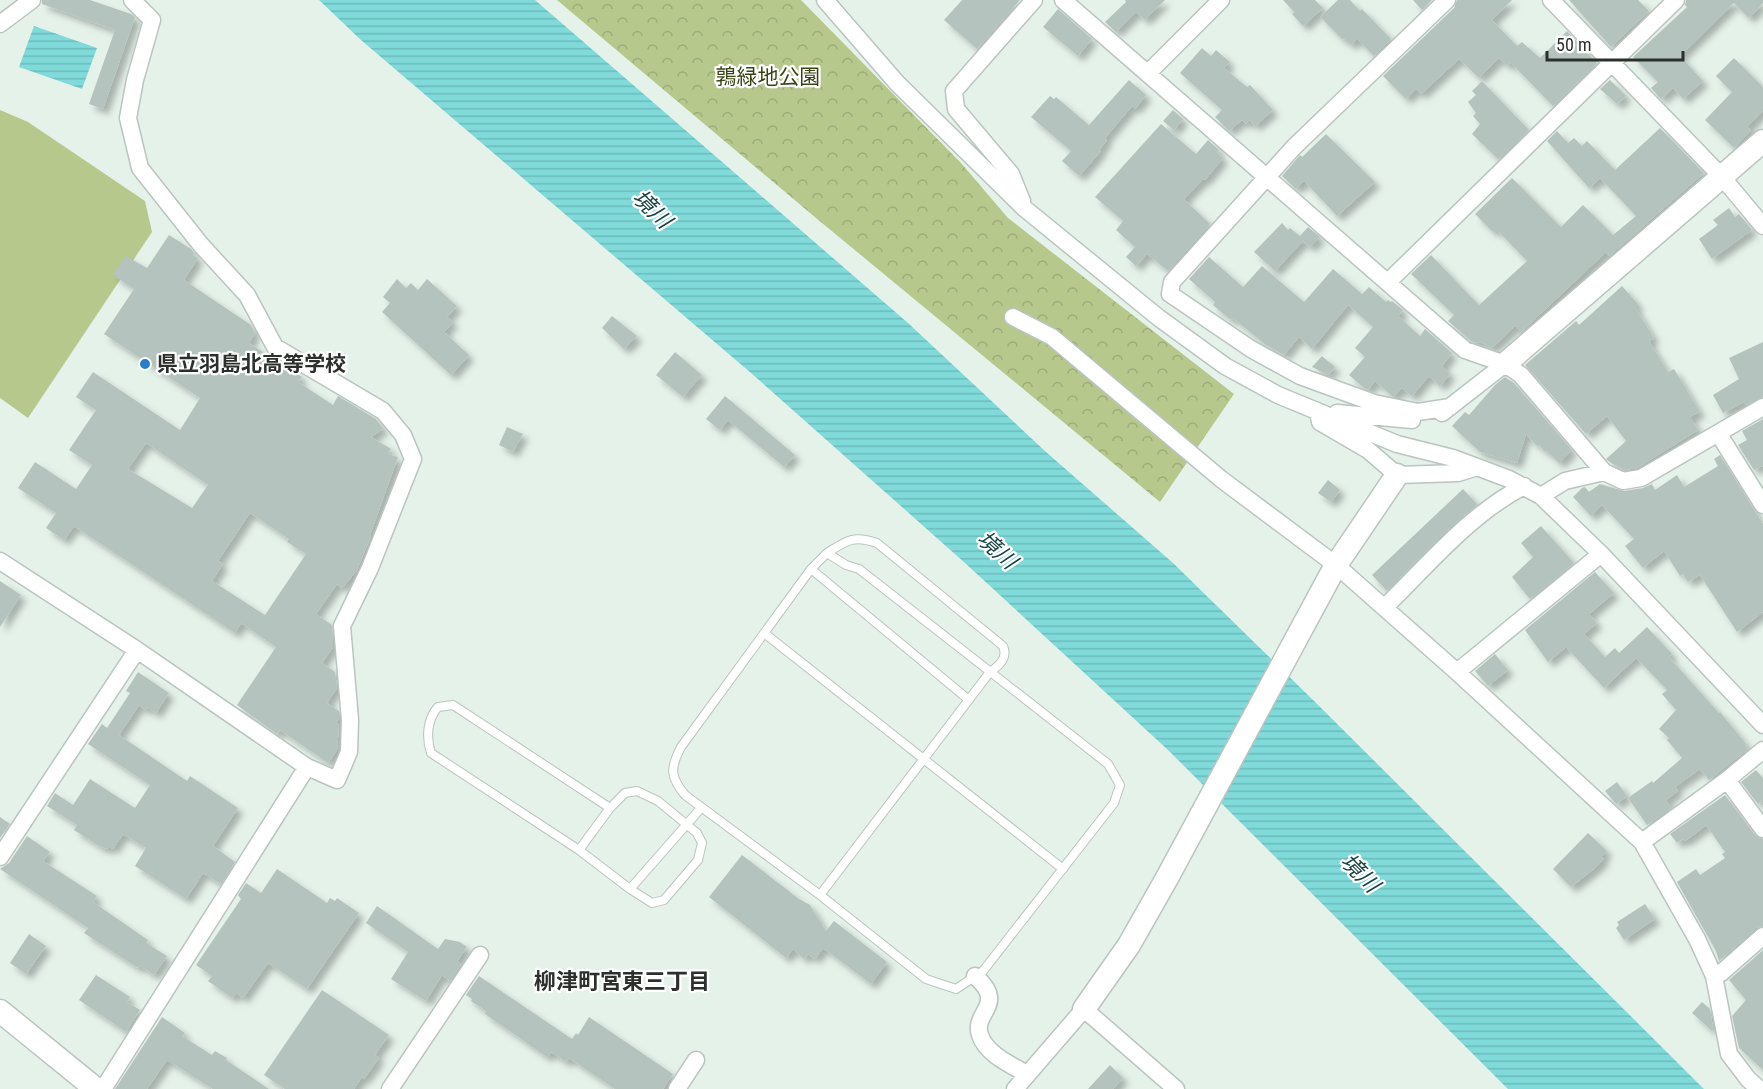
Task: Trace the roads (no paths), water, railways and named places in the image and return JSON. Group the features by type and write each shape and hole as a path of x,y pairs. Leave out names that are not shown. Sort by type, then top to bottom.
{"street":[{"path":"0,24 32,0"},
{"path":"0,561 137,650 308,767 337,780 349,752 350,720 342,626 370,568 413,459 403,435 383,411 275,347 247,295 201,245 140,168 128,118 135,80 152,20 132,0"},
{"path":"825,0 897,83 1024,208 1159,318 1225,366 1278,395 1397,444 1453,458 1509,479 1541,496 1601,554 1763,725"},
{"path":"1024,208 1011,174 956,109 954,91 1034,0"},
{"path":"1063,0 1465,350 1505,364 1521,375 1604,472 1623,481 1641,478 1763,407"},
{"path":"1148,73 1221,0"},
{"path":"1447,0 1294,147 1172,282 1170,294 1251,349 1300,376 1374,403 1418,412 1450,407"},
{"path":"1551,0 1722,177 1763,226"},
{"path":"1388,282 1676,0"},
{"path":"1318,411 1426,422 1450,407 1505,364 1763,141"},
{"path":"1013,317 1052,337 1221,479 1335,565 1457,672 1642,842 1697,939 1714,976 1729,1054 1748,1079 1759,1089"},
{"path":"1318,411 1320,422 1368,450 1396,475 1458,473 1477,467"},
{"path":"1718,433 1763,505"},
{"path":"1541,496 1565,481 1604,472"},
{"path":"1015,1089 1084,1009 1129,945 1335,565 1396,475"},
{"path":"1385,608 1469,525 1509,494 1524,486"},
{"path":"1457,672 1601,554"},
{"path":"0,857 137,650"},
{"path":"1642,842 1727,780 1763,750"},
{"path":"103,1089 308,767"},
{"path":"1727,780 1763,829"},
{"path":"1714,976 1763,936"},
{"path":"390,1089 480,955"},
{"path":"975,976 984,984 989,999 979,1029 982,1041 996,1056 1027,1074"},
{"path":"1084,1009 1176,1089"},
{"path":"0,1011 96,1089"},
{"path":"677,1089 696,1059"}],"lane":[{"path":"820,895 990,672 1004,660 1005,652 1003,646 877,543 864,538 848,539 828,553 811,569 681,747 674,762 674,782 685,795 820,895 926,979 956,989 983,971 1114,803 1120,785 1108,764 990,672 859,569 846,565 828,553"},
{"path":"811,569 969,700"},
{"path":"764,633 1063,870"},
{"path":"579,850 610,808 625,793 637,791 658,801 697,833 702,843 698,860 664,900 652,903 579,850 431,753 428,744 430,715 438,707 453,705 610,808"},
{"path":"630,888 701,807"}],"water":[{"name":"境川","path":"319,0 535,0 908,323 1046,452 1173,563 1704,1089 1508,1089 1168,750 965,563 751,373 361,40"},
{"path":"34,26 97,48 82,89 19,67"}],"place":[{"name":"県立羽島北高等学校","path":"145,364"}],"district":[{"name":"柳津町宮東三丁目","path":"622,981"}],"park label":[{"name":"鶉緑地公園","path":"768,77"}]}
